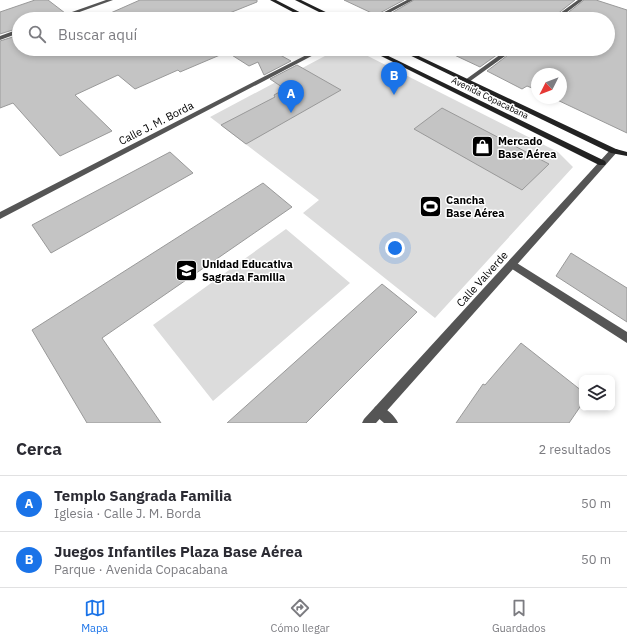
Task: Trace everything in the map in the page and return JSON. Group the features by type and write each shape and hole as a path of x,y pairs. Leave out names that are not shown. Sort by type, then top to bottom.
{"main road":[{"path":"272,0 296,12"},
{"path":"297,0 322,12"},
{"name":"Avenida Copacabana","path":"384,56 602,164"},
{"name":"Avenida Copacabana","path":"415,56 614,151 627,154"}],"street":[{"path":"76,12 111,0"},
{"path":"388,12 411,0"},
{"path":"564,12 581,0"},
{"path":"0,38 12,34"},
{"name":"Calle J. M. Borda","path":"0,216 309,56"},
{"path":"467,81 502,56"},
{"name":"Calle Valverde","path":"368,423 614,151"},
{"path":"512,264 627,338"},
{"path":"379,411 392,423"}],"shaded area":[{"path":"325,56 368,56 558,152 573,167 435,318 303,213 319,200 210,117"},
{"path":"286,229 350,283 213,401 153,325"}],"building":[{"path":"35,0 48,0 64,12 12,12 12,30 0,34 0,12"},
{"path":"140,0 257,0 257,2 232,12 113,12"},
{"path":"344,0 404,0 382,12 370,12"},
{"path":"414,0 575,0 560,12 393,12"},
{"path":"584,0 596,0 627,10 627,133 566,104 567,104 567,68 531,68 531,88 527,86 522,89 487,71 507,56 615,56 615,12 569,12"},
{"path":"12,37 12,56 218,56 180,72 178,70 135,89 118,75 75,95 112,131 60,156 13,103 0,108 0,41"},
{"path":"233,56 282,56 291,61 264,75 258,62 249,66"},
{"path":"457,56 495,56 480,67"},
{"path":"297,65 341,90 246,144 221,125 275,97 274,95 285,89 270,79"},
{"name":"Mercado Base Aérea","path":"442,108 549,164 522,190 414,129"},
{"path":"170,152 193,173 51,253 32,225"},
{"path":"263,183 292,207 102,338 161,423 87,423 32,330"},
{"path":"571,253 627,288 627,322 556,276"},
{"path":"382,284 417,312 306,423 227,423"},
{"path":"521,343 579,389 579,408 569,423 456,423 483,384 485,385"}],"place":[{"name":"Juegos Infantiles Plaza Base Aérea","path":"394,95"},
{"name":"Templo Sangrada Familia","path":"291,113"},
{"name":"Mercado Base Aérea","path":"482,147"},
{"name":"Cancha Base Aérea","path":"430,206"},
{"name":"Unidad Educativa Sagrada Familia","path":"187,270"}]}
